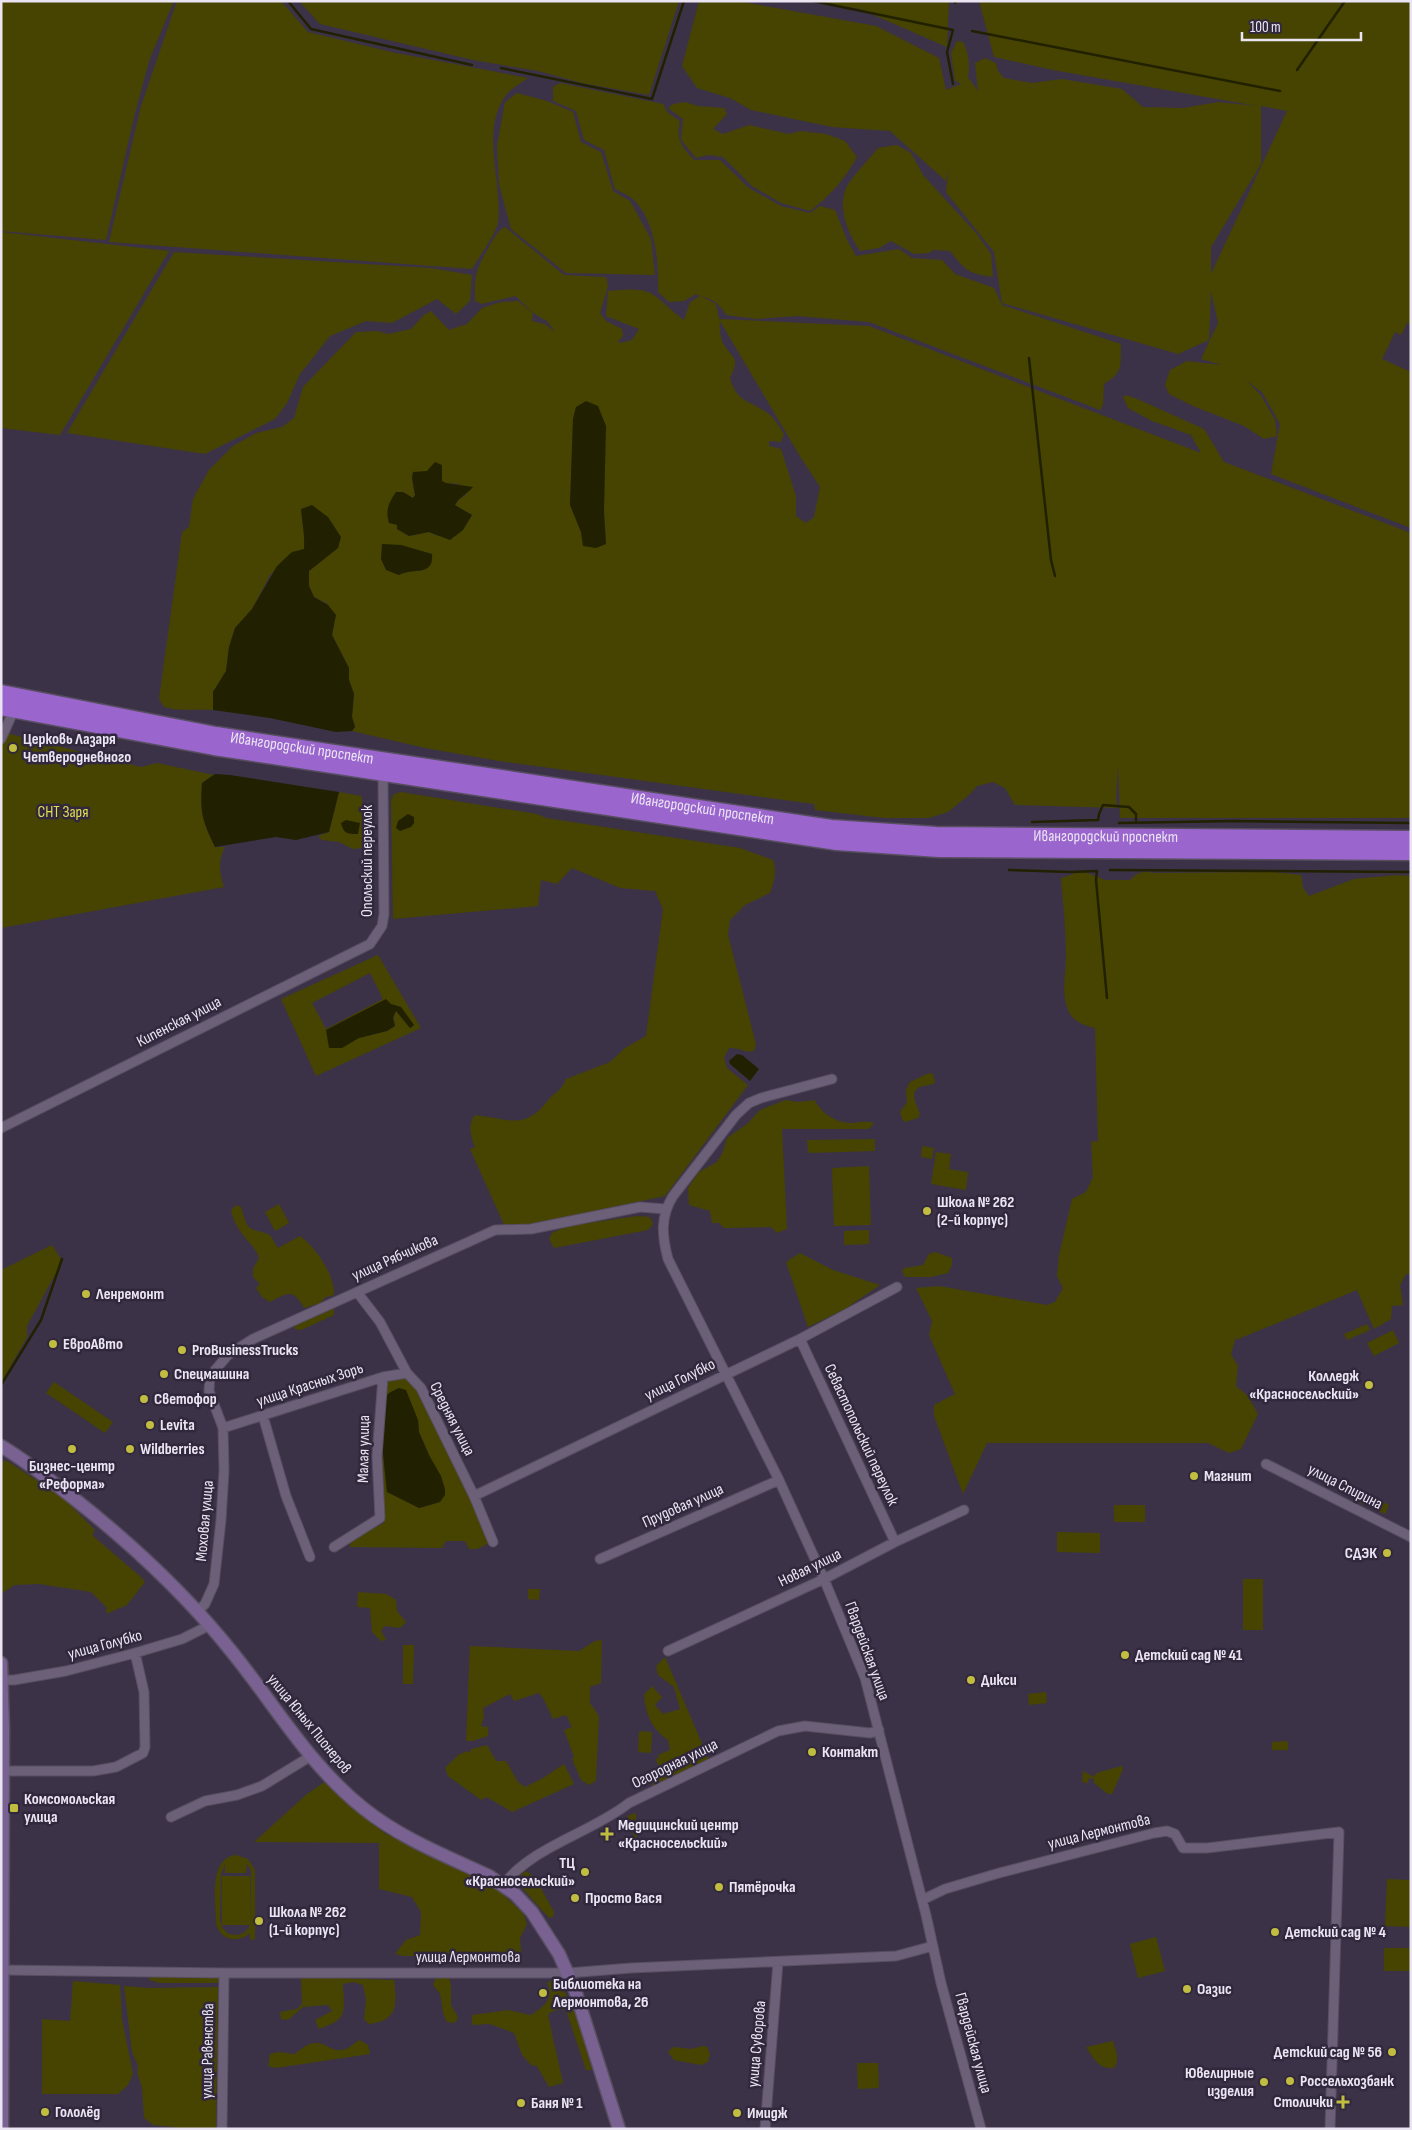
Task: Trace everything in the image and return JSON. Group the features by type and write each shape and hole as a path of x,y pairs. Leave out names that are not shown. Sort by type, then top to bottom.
{"highway":[{"name":"Ивангородский проспект","path":"1,693 216,735 839,829 936,835 1411,839"},
{"name":"Ивангородский проспект","path":"7,708 214,747 794,836 864,845 939,849 1411,852"}],"main road":[{"name":"улица Юных Пионеров","path":"1,1446 36,1470 97,1517 159,1570 234,1653 311,1756 342,1790 385,1824 433,1850 489,1876 503,1885 532,1912 544,1928 568,1973 583,2013 619,2129"},
{"path":"1,1663 3,1680 2,2129"}],"street":[{"path":"1,738 7,708"},
{"name":"Опольский переулок","path":"370,944 382,926 384,914 383,774"},
{"name":"Кипенская улица","path":"1,1128 370,944"},
{"path":"665,1208 719,1138 749,1103 832,1079"},
{"name":"улица Рябчикова","path":"223,1428 209,1391 210,1376 217,1366 234,1350 253,1339 495,1230 531,1229 640,1207 665,1208"},
{"name":"Гвардейская улица","path":"665,1208 662,1227 668,1259 779,1480 824,1579 865,1678 981,2129"},
{"name":"улица Голубко","path":"474,1496 800,1340 897,1287"},
{"name":"Средняя улица","path":"357,1292 380,1322 407,1373 421,1388 474,1496 493,1542"},
{"name":"Севастопольский переулок","path":"800,1340 895,1542"},
{"name":"улица Красных Зорь","path":"223,1428 383,1377 407,1373"},
{"name":"Малая улица","path":"334,1547 380,1518 377,1456 383,1377"},
{"path":"263,1416 286,1496 310,1557"},
{"name":"Моховая улица","path":"198,1611 205,1604 214,1584 222,1511 224,1471 223,1428"},
{"name":"улица Спирина","path":"1266,1464 1411,1537"},
{"name":"Прудовая улица","path":"600,1559 779,1480"},
{"name":"Новая улица","path":"668,1651 824,1579 895,1542 964,1510"},
{"name":"улица Голубко","path":"3,1680 14,1680 66,1671 135,1653 182,1639 210,1625"},
{"path":"2,1775 93,1771 116,1767 143,1753 145,1748 144,1692 135,1653"},
{"name":"Огородная улица","path":"503,1885 527,1862 612,1816 630,1803 778,1731 805,1726 870,1733 879,1730"},
{"path":"171,1816 204,1800 237,1795 262,1786 311,1756"},
{"name":"улица Лермонтова","path":"922,1900 944,1889 999,1873 1154,1833 1167,1831 1176,1834 1183,1848 1207,1848 1339,1832 1330,2129"},
{"name":"улица Лермонтова","path":"2,1970 224,1973 568,1973 631,1968 896,1956 933,1946"},
{"name":"улица Суворова","path":"765,2129 778,1962"},
{"name":"улица Равенства","path":"222,2129 224,1973"}],"green space":[{"path":"1,1 174,1 150,58 135,113 106,240 1,231"},
{"path":"177,1 281,1 308,32 396,53 528,78 507,94 499,108 494,123 493,139 498,190 498,222 491,239 472,269 109,242 141,106"},
{"path":"299,1 679,1 649,95 582,83 538,71 473,60 320,24"},
{"path":"699,1 737,1 876,26 939,58 946,90 961,84 955,80 951,53 957,41 963,42 965,46 968,55 968,77 978,91 975,63 985,58 996,63 998,71 1004,78 1032,83 1062,79 1122,89 1143,107 1183,108 1218,102 1257,106 1053,70 994,57 979,1 1411,1 1411,325 1407,323 1401,335 1395,332 1382,359 1411,372 1411,528 1271,474 1280,424 1262,392 1245,380 1260,394 1275,420 1277,436 1264,439 1244,426 1193,406 1169,394 1165,385 1170,370 1187,361 1222,365 1201,359 1218,323 1211,291 1209,340 1178,354 1002,303 994,252 946,192 949,166 946,181 890,131 832,127 751,110 730,98 697,88 682,66","holes":["1261,106 1287,111 1211,274 1211,247 1261,164"]},
{"path":"815,1 949,1 947,47 860,9"},
{"path":"560,83 663,104 667,112 680,121 679,139 694,160 720,160 749,188 781,206 810,213 820,206 835,210 847,240 856,256 899,249 912,258 942,260 955,274 994,288 1002,305 1121,344 1120,368 1115,376 1104,384 1103,405 1100,410 869,322 797,316 756,319 726,315 716,302 701,296 716,304 719,319 869,326 1201,453 1191,435 1152,421 1128,408 1123,397 1125,395 1135,398 1204,429 1224,462 1411,533 1411,818 1120,818 1118,764 1116,799 1118,808 1015,805 1005,788 993,782 977,786 948,812 929,818 884,818 815,810 814,804 499,761 425,748 352,731 355,726 352,717 354,694 349,680 349,668 332,635 334,626 328,604 314,597 309,586 309,571 338,548 305,532 304,549 292,553 270,575 252,609 235,628 229,647 226,671 213,692 213,710 164,707 159,699 182,532 189,527 193,499 209,470 233,446 256,433 282,427 294,418 303,387 356,332 377,331 388,334 411,329 424,315 431,311 449,330 467,324 482,308 501,302 518,301 533,313 532,321 545,324 556,333 546,320 534,313 515,296 482,304 475,301 475,284 479,266 496,234 505,227 564,275 606,277 608,286 600,313 606,321 622,329 623,336 618,341 620,343 632,340 639,329 606,316 608,291 642,290 652,294 684,320 690,302 700,296 696,294 684,301 669,302 658,292 657,256 647,219 633,199 615,189 604,150 584,140 576,111 553,101 553,87","holes":["720,321 820,487 814,517 806,523 796,516 796,496 781,449 769,446 769,441 781,442 784,434 770,415 746,401 737,393 730,378 735,362 720,333","576,407 604,512 606,544 581,532 570,504 573,419","442,465 442,481 459,484 466,495 459,499 455,506 472,515 463,530 438,536 429,532 409,536 397,529 403,492 413,498 415,495 412,478 413,472 424,473","417,550 432,554 422,571 407,570"]},
{"path":"517,93 547,101 573,112 581,142 601,152 613,191 630,201 651,239 655,275 566,273 511,229 499,184 497,146 505,102"},
{"path":"685,102 698,106 724,108 727,114 713,129 723,134 749,125 789,134 800,131 826,134 845,141 857,157 836,187 810,211 781,203 752,186 723,157 708,155 696,158 681,140 683,119 668,108 673,104"},
{"path":"897,145 911,153 923,175 976,233 991,254 993,277 968,270 950,251 933,250 929,253 914,254 891,241 879,248 860,251 848,230 844,213 843,204 846,188 878,148"},
{"path":"1,232 169,251 60,435 1,428"},
{"path":"174,252 431,268 472,275 470,301 456,314 437,299 392,323 366,321 330,336 300,374 287,403 275,419 205,454 67,433"},
{"name":"СНТ Заря","path":"6,733 141,767 157,763 214,775 202,783 201,802 207,830 215,847 225,847 220,866 224,887 1,928 1,743"},
{"path":"339,792 361,796 364,843 362,848 353,849 339,842 322,840 318,836 329,832"},
{"path":"401,792 537,814 546,818 740,848 773,860 775,868 770,893 745,905 730,920 728,935 756,1044 754,1051 729,1048 724,1058 727,1068 748,1085 665,1196 531,1224 505,1227 470,1149 475,1147 470,1127 475,1115 507,1120 524,1119 532,1116 560,1089 566,1079 610,1062 625,1048 646,1036 663,909 655,891 620,888 572,868 557,884 541,880 538,906 393,919 391,800 394,794"},
{"path":"1082,871 1105,880 1130,880 1144,872 1274,872 1301,875 1303,888 1309,896 1354,879 1397,875 1411,876 1411,1274 1406,1274 1400,1285 1403,1305 1392,1306 1391,1319 1374,1329 1357,1290 1236,1340 1237,1334 1231,1354 1238,1366 1236,1386 1248,1396 1258,1414 1241,1449 1229,1453 1208,1443 987,1443 963,1494 934,1416 934,1405 955,1394 929,1335 932,1321 916,1288 939,1286 1047,1305 1055,1302 1063,1288 1057,1276 1059,1255 1072,1199 1086,1192 1093,1177 1091,1142 1098,1141 1095,1028 1083,1024 1072,1017 1066,1004 1064,990 1066,946 1061,878"},
{"path":"378,955 421,1028 316,1076 281,999","holes":["370,973 383,999 326,1029 312,1003","391,1004 401,1007 414,1026 410,1028 396,1011 393,1013 395,1026 387,1031 359,1038"]},
{"path":"929,1073 933,1074 935,1083 918,1088 914,1094 920,1114 918,1118 905,1122 900,1112 907,1102 906,1090 910,1082"},
{"path":"785,1100 798,1102 814,1100 826,1114 841,1122 874,1123 869,1129 782,1129 787,1229 777,1233 771,1227 724,1228 719,1223 712,1223 710,1211 689,1205 688,1188 699,1172 717,1162 722,1154 727,1138 747,1124 760,1110"},
{"path":"875,1139 875,1151 808,1153 807,1140"},
{"path":"922,1146 934,1148 932,1159 921,1157"},
{"path":"936,1152 951,1154 949,1169 968,1172 966,1190 931,1184"},
{"path":"869,1166 871,1225 834,1226 832,1168"},
{"path":"279,1204 289,1223 275,1231 265,1212"},
{"path":"236,1205 241,1207 250,1228 270,1235 278,1248 300,1236 306,1241 328,1271 334,1295 326,1297 320,1303 304,1308 297,1297 290,1294 270,1302 262,1297 256,1288 260,1284 253,1277 253,1269 259,1258 258,1254 234,1220 231,1210"},
{"path":"637,1216 650,1217 653,1224 648,1230 554,1248 549,1239 552,1233 568,1226"},
{"path":"869,1230 869,1244 844,1245 844,1231"},
{"path":"52,1245 61,1259 58,1269 27,1326 27,1337 1,1383 1,1270"},
{"path":"935,1252 952,1258 952,1265 948,1273 931,1277 905,1277 902,1271 904,1268 923,1265 929,1254"},
{"path":"800,1253 833,1270 880,1285 845,1309 808,1327 786,1262"},
{"path":"327,1309 334,1309 334,1315 301,1330 295,1329 294,1325"},
{"path":"1367,1324 1370,1330 1347,1340 1344,1334"},
{"path":"1393,1330 1399,1343 1374,1356 1367,1343"},
{"path":"400,1378 407,1379 417,1389 473,1501 490,1543 477,1549 469,1549 465,1541 446,1541 442,1548 350,1547 350,1539 384,1523 382,1405 387,1382","holes":["383,1413 418,1420 419,1432 429,1455 440,1502 420,1508 387,1492"]},
{"path":"54,1382 113,1422 105,1433 46,1393"},
{"path":"1,1460 9,1462 64,1499 95,1530 92,1535 141,1577 145,1582 127,1605 106,1614 107,1608 91,1592 39,1584 14,1585 1,1594"},
{"path":"1357,1488 1389,1505 1385,1514 1356,1501 1355,1493"},
{"path":"1114,1505 1145,1505 1145,1522 1114,1522"},
{"path":"1057,1532 1100,1533 1100,1553 1057,1552"},
{"path":"1243,1579 1263,1579 1263,1630 1243,1630"},
{"path":"528,1589 540,1589 539,1600 528,1599"},
{"path":"358,1592 386,1594 396,1600 397,1611 406,1622 400,1628 385,1626 381,1631 386,1640 381,1641 372,1632 370,1608 357,1607"},
{"path":"602,1640 601,1683 590,1687 590,1703 599,1716 596,1781 589,1785 581,1780 572,1759 574,1757 564,1730 572,1727 566,1715 553,1719 539,1693 514,1701 510,1694 483,1708 484,1717 481,1726 488,1727 488,1736 473,1741 466,1741 470,1646 579,1651 595,1641"},
{"path":"403,1645 414,1645 413,1684 403,1684"},
{"path":"665,1657 709,1760 653,1787 650,1780 660,1769 656,1760 660,1754 670,1750 668,1740 657,1731 650,1720 644,1695 652,1686 662,1697 655,1705 663,1714 680,1709 674,1687 658,1675 656,1666"},
{"path":"1046,1692 1047,1703 1029,1705 1028,1694"},
{"path":"639,1731 652,1732 651,1753 638,1752"},
{"path":"1288,1741 1288,1750 1272,1750 1272,1742"},
{"path":"487,1745 496,1761 506,1761 518,1782 525,1787 564,1764 574,1784 512,1812 487,1797 481,1800 448,1776 445,1768 458,1755 467,1751 469,1753 471,1749"},
{"path":"1122,1766 1123,1769 1112,1794 1108,1794 1094,1783 1094,1779 1089,1778 1088,1783 1082,1782 1083,1771 1094,1777 1096,1773"},
{"path":"326,1781 384,1833 488,1881 523,1913 527,1924 520,1938 521,1952 498,1959 471,1958 457,1952 442,1956 404,1956 395,1954 406,1940 420,1935 421,1912 412,1897 379,1889 379,1843 254,1842 307,1794"},
{"path":"636,1813 637,1846 627,1816"},
{"path":"236,1855 248,1859 255,1870 255,1940 250,1939 250,1933 240,1938 230,1939 222,1934 216,1924 215,1894 217,1873 221,1864 227,1858","holes":["225,1864 225,1873 246,1873 247,1864 251,1870 250,1925 243,1933 234,1935 227,1933 222,1927 220,1920 221,1874"]},
{"path":"525,1871 534,1876 554,1912 554,1916 549,1918 516,1881"},
{"path":"222,1876 250,1876 250,1925 222,1925"},
{"path":"1387,1879 1411,1880 1411,1927 1385,1926"},
{"path":"1156,1937 1165,1971 1138,1978 1130,1944"},
{"path":"1384,1948 1411,1948 1411,1971 1384,1971"},
{"path":"152,1975 218,1977 220,1981 217,1983 160,1983 149,1980"},
{"path":"449,1977 451,2005 458,2017 455,2023 447,2022 440,1994 433,1984 436,1978"},
{"path":"301,1978 394,1980 395,2004 393,2010 386,2019 369,2024 364,2019 366,2000 363,1985 353,1982 343,1984 344,2008 343,2013 336,2022 319,2029 315,2020 332,2011 328,2005 303,2007 288,2020 281,2019 280,2012 297,2009 302,2004"},
{"path":"554,1979 568,1997 582,2034 592,2070 586,2070 566,2010 554,2011 548,2015 563,2083 549,2087 537,2066 531,2065 522,2055 514,2033 490,2024 472,2025 472,2015 508,2010 531,2015 547,2002 550,1993 547,1983"},
{"path":"73,1981 120,1985 122,2019 133,2074 128,2085 118,2094 42,2094 42,2019 70,2021"},
{"path":"124,1986 149,1988 218,1987 216,2129 175,2129 175,2127 153,2125 144,2118 142,2088 137,2072 138,2066 132,2052"},
{"path":"359,2040 368,2045 370,2054 276,2068 268,2066 270,2054 278,2052 295,2054 312,2043 324,2044 333,2049 346,2049"},
{"path":"1113,2041 1117,2058 1114,2068 1100,2065 1086,2047"},
{"path":"673,2047 691,2049 707,2047 710,2054 708,2062 701,2065 674,2060 668,2052"},
{"path":"857,2063 878,2063 879,2088 858,2089"}],"shaded area":[{"path":"586,401 598,406 606,426 604,512 606,544 596,548 583,546 581,532 570,505 573,419 576,407"},
{"path":"435,462 442,465 442,481 473,487 455,505 472,515 463,530 450,540 429,532 409,536 397,529 397,525 389,523 387,514 388,506 396,492 403,492 413,498 415,495 412,478 413,472 427,471"},
{"path":"312,505 328,517 341,537 338,548 309,571 309,586 314,597 328,605 336,615 332,635 349,668 349,680 354,694 352,717 355,727 352,731 336,732 270,718 213,710 213,692 226,671 229,647 235,628 252,609 277,566 292,552 304,549 301,509"},
{"path":"382,544 401,545 432,554 432,561 426,569 399,575 386,570 381,559"},
{"path":"215,774 339,792 329,832 296,840 276,837 215,847 207,830 201,802 202,783"},
{"path":"408,814 414,817 414,823 411,827 400,831 396,828 398,821"},
{"path":"346,820 360,823 358,834 349,833 343,829 341,823"},
{"path":"386,999 391,1004 401,1007 414,1025 410,1028 396,1011 393,1018 395,1026 387,1031 359,1038 342,1048 329,1048 326,1030"},
{"path":"737,1054 742,1055 759,1069 750,1081 730,1064 729,1061"},
{"path":"399,1388 406,1390 418,1420 419,1432 441,1476 445,1489 445,1495 440,1502 419,1508 387,1492 382,1445 382,1408 386,1396"}],"waterway":[{"path":"288,1 311,29 472,65"},
{"path":"501,68 652,99 684,1"},
{"path":"813,1 953,30 947,52 953,84"},
{"path":"1297,70 1345,1"},
{"path":"972,31 1280,91"},
{"path":"1029,358 1051,560 1055,576"},
{"path":"1032,822 1098,820 1103,805 1129,807 1136,814 1136,822"},
{"path":"1119,823 1232,821 1411,823"},
{"path":"1009,870 1097,871 1096,880 1107,998"},
{"path":"1110,870 1411,872"},
{"path":"1,1385 41,1320 62,1259"}],"place":[{"name":"Церковь Лазаря Четверодневного","path":"13,748"},
{"name":"Школа № 262 (2-й корпус)","path":"927,1211"},
{"name":"Ленремонт","path":"86,1294"},
{"name":"ЕвроАвто","path":"53,1344"},
{"name":"ProBusinessTrucks","path":"182,1350"},
{"name":"Спецмашина","path":"164,1374"},
{"name":"Колледж «Красносельский»","path":"1369,1385"},
{"name":"Светофор","path":"144,1399"},
{"name":"Levita","path":"150,1425"},
{"name":"Бизнес-центр «Реформа»","path":"72,1449"},
{"name":"Wildberries","path":"130,1449"},
{"name":"Магнит","path":"1194,1476"},
{"name":"СДЭК","path":"1387,1553"},
{"name":"Детский сад № 41","path":"1125,1655"},
{"name":"Дикси","path":"971,1680"},
{"name":"Контакт","path":"812,1752"},
{"name":"Комсомольская улица","path":"14,1808"},
{"name":"Медицинский центр «Красносельский»","path":"607,1834"},
{"name":"ТЦ «Красносельский»","path":"585,1872"},
{"name":"Пятёрочка","path":"719,1887"},
{"name":"Просто Вася","path":"575,1898"},
{"name":"Школа № 262 (1-й корпус)","path":"259,1921"},
{"name":"Детский сад № 4","path":"1275,1932"},
{"name":"Оазис","path":"1187,1989"},
{"name":"Библиотека на Лермонтова, 26","path":"543,1993"},
{"name":"Детский сад № 56","path":"1392,2052"},
{"name":"Россельхозбанк","path":"1290,2081"},
{"name":"Ювелирные изделия","path":"1264,2082"},
{"name":"Столички","path":"1343,2102"},
{"name":"Баня № 1","path":"521,2103"},
{"name":"Гололёд","path":"45,2112"},
{"name":"Имидж","path":"737,2113"}]}
